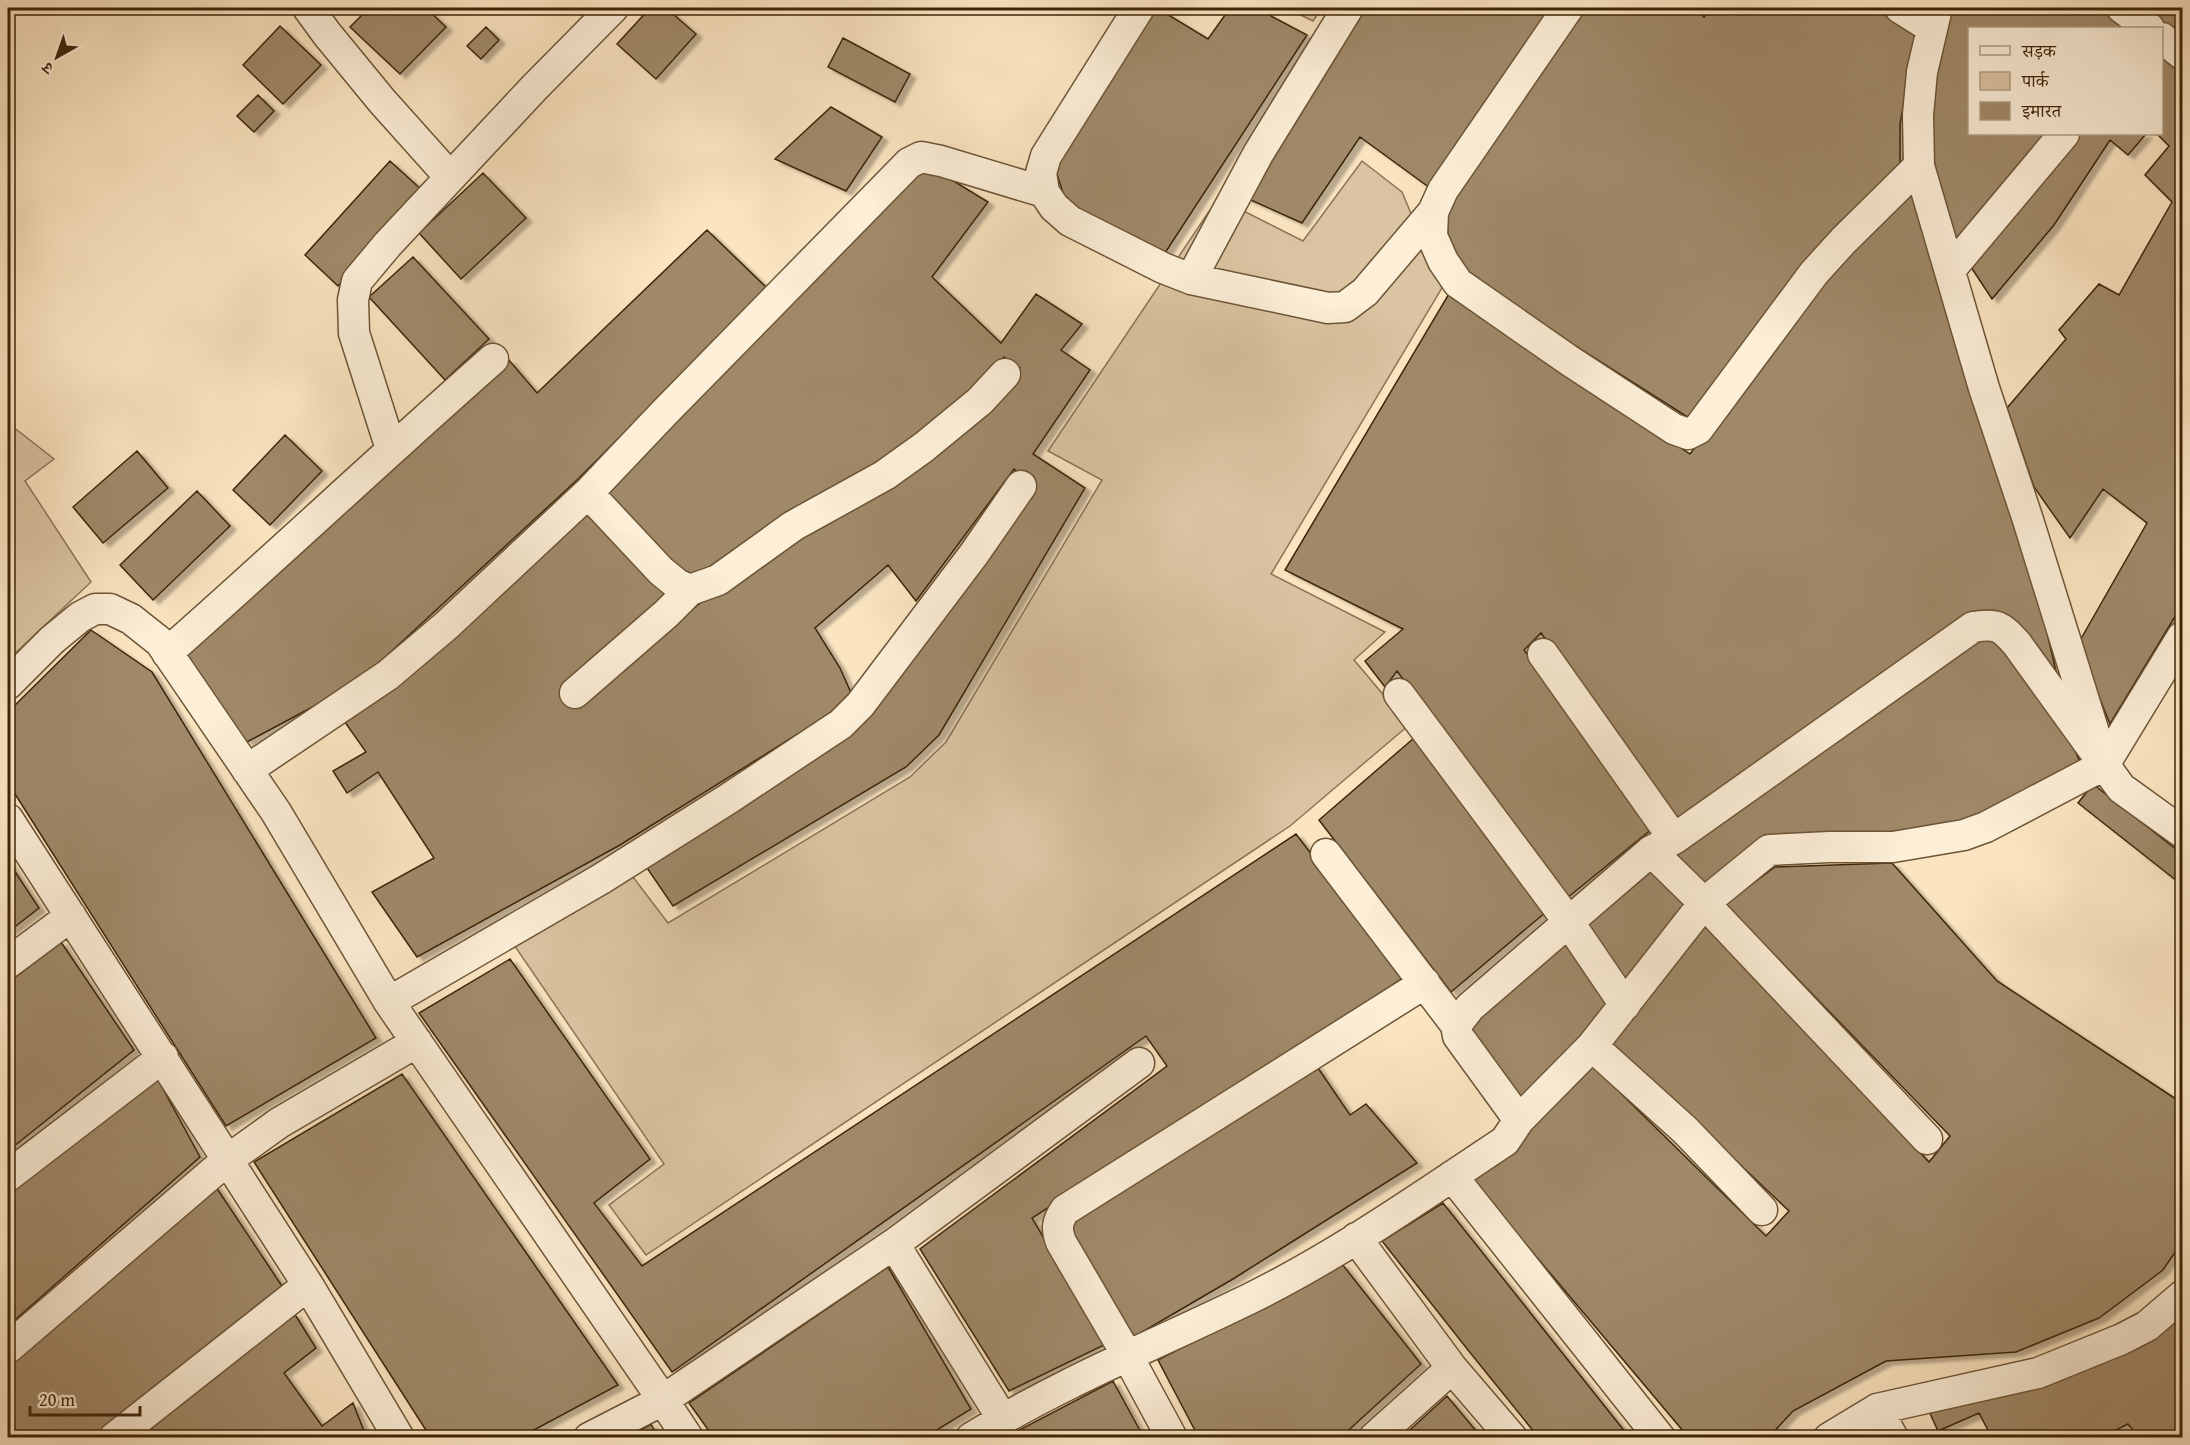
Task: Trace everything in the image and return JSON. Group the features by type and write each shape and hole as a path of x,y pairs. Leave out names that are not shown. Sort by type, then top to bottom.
{"street":[{"path":"308,8 382,101 450,177"},
{"path":"391,449 354,333 353,300 357,280 450,177 613,8"},
{"path":"1139,8 1046,156 1041,173 1044,192 1054,207 1070,221 1163,268 1191,279 1328,308 1345,307 1365,292 1433,212 1443,190 1568,8"},
{"path":"1191,279 1258,154 1348,8"},
{"path":"1900,8 1935,18 1922,72 1918,116 1919,166 1984,388 2028,520 2104,765"},
{"path":"2122,8 2148,27"},
{"path":"2163,39 2182,54"},
{"path":"1950,270 2063,135"},
{"path":"248,770 388,675 447,625 588,494 665,412 909,163 921,157 941,161 1044,192"},
{"path":"1433,212 1432,236 1443,261 1458,283 1570,361 1674,429 1688,434 1698,429 1814,273 1842,241 1919,166"},
{"path":"167,653 289,545 346,489 493,359"},
{"path":"574,693 666,614 690,590 718,580 793,526 885,475 924,447 980,401 1005,374"},
{"path":"389,1002 601,879 841,724 860,705 974,554 1021,486"},
{"path":"588,494 661,572 676,584 690,590"},
{"path":"8,684 52,640 80,617 95,609 110,609 131,619 160,642 276,812 389,1002 688,1437"},
{"path":"1456,1025 1470,1007 1568,921 1663,845 1973,627 1990,624 2003,628 2121,788 2182,831"},
{"path":"971,1437 1002,1418 1127,1355 1300,1273 1505,1141 1519,1119 1592,1046 1704,903 1769,850 1829,847 1893,848 1964,835 1986,827 2104,765 2182,637"},
{"path":"1542,654 1663,845 1704,903 1927,1139"},
{"path":"1399,694 1568,921 1625,1005"},
{"path":"8,819 163,1057 226,1161 308,1285 398,1437"},
{"path":"1326,854 1456,1025 1458,1036 1519,1119"},
{"path":"8,963 71,916"},
{"path":"1172,1437 1127,1355 1060,1242 1057,1231 1058,1222 1065,1210 1425,983"},
{"path":"8,1348 226,1161 279,1123 417,1042"},
{"path":"1592,1046 1685,1130 1762,1210"},
{"path":"8,1176 163,1057"},
{"path":"589,1437 663,1400 894,1244 1139,1063"},
{"path":"1452,1176 1660,1437"},
{"path":"1356,1238 1452,1368 1512,1437"},
{"path":"894,1244 1002,1418"},
{"path":"114,1437 308,1285"},
{"path":"1829,1437 1877,1409 2037,1373 2122,1339 2147,1326 2182,1296"},
{"path":"1374,1437 1452,1368"},
{"path":"1877,1409 1893,1437"}],"green space":[{"path":"1286,8 1322,8 1313,21"},
{"path":"1362,161 1402,192 1442,288 1271,574 1385,632 1354,660 1409,725 1290,826 646,1255 609,1205 664,1164 512,942 630,873 668,923 910,777 946,742 1102,480 1048,451 1218,198 1303,241"},
{"path":"8,423 54,459 25,481 91,582 8,660"}],"building":[{"path":"369,8 426,8 446,27 400,74 350,27"},
{"path":"650,8 666,8 696,34 656,79 617,44"},
{"path":"1151,8 1157,8 1208,39 1230,8 1256,8 1307,35 1165,253 1067,205 1054,165"},
{"path":"1362,8 1554,8 1430,188 1360,137 1302,223 1244,197"},
{"path":"1579,8 1695,8 1704,17 1711,8 1874,8 1916,36 1900,124 1900,168 1837,225 1689,418 1467,277 1452,258 1442,219"},
{"path":"1950,8 2105,8 2131,27 1968,27 1968,135 2050,135 1955,248 1931,163 1933,78"},
{"path":"2143,8 2182,8 2182,38"},
{"path":"280,26 321,65 283,104 243,65"},
{"path":"486,27 499,40 481,59 467,46"},
{"path":"843,38 910,74 895,102 828,67"},
{"path":"2163,52 2182,67 2182,605 2110,724 2078,644 2147,523 2103,489 2070,538 2034,487 2007,408 2066,339 2059,330 2099,284 2119,295 2172,202 2145,175 2169,146 2158,135 2163,135"},
{"path":"258,95 274,111 254,132 237,116"},
{"path":"831,107 882,137 846,191 775,159"},
{"path":"2073,135 2145,135 2128,155 2110,140 2054,225 1992,299 1967,261"},
{"path":"390,161 424,192 338,286 305,255"},
{"path":"937,171 988,202 932,277 1001,343 1036,294 1082,324 1061,350 1090,370 1033,454 1085,488 939,735 906,767 673,906 645,865 867,712 1033,483 1014,469 916,601 888,565 815,628 840,668 852,695 833,712 620,845 417,957 372,892 434,858 378,772 347,793 333,771 366,752 342,718 588,508 670,596 573,705 704,600 983,411 1020,368 1004,357 974,393 883,462 703,572 686,576 602,492 913,174"},
{"path":"483,173 526,218 461,279 419,233"},
{"path":"1910,188 2037,589 2058,680 1971,613 1678,820 1541,633 1524,650 1653,828 1567,898 1397,671 1385,687 1365,661 1403,629 1285,570 1450,292 1690,454 1806,298"},
{"path":"707,230 768,289 577,480 381,661 335,695 247,742 181,655 509,360 537,393"},
{"path":"413,257 489,339 445,380 369,297"},
{"path":"285,435 322,471 270,525 233,490"},
{"path":"137,451 168,488 103,543 73,507"},
{"path":"197,491 230,526 153,600 120,565"},
{"path":"91,630 152,672 376,1038 226,1126 8,783 8,712"},
{"path":"1976,634 1999,635 2056,710 2082,766 1964,825 1897,838 1764,840 1704,892 1665,853"},
{"path":"1414,738 1546,912 1451,992 1319,820"},
{"path":"2093,784 2182,854 2182,885 2078,803"},
{"path":"1296,834 1405,977 1032,1218 1106,1344 1009,1391 920,1249 1167,1066 1146,1036 672,1372 419,1013 510,959 650,1159 594,1203 642,1266"},
{"path":"1650,860 1693,902 1624,992 1580,921"},
{"path":"8,861 39,908 8,932"},
{"path":"1892,863 1997,981 2182,1103 2182,1242 2163,1270 2099,1318 2016,1352 1886,1361 1793,1411 1768,1438 1689,1438 1470,1178 1592,1065 1766,1236 1789,1211 1610,1041 1705,924 1929,1162 1950,1136 1725,904 1775,867"},
{"path":"1567,937 1612,1004 1520,1100 1469,1027"},
{"path":"61,942 134,1050 8,1151 8,983"},
{"path":"1316,1065 1350,1115 1366,1104 1417,1163 1233,1279 1132,1338 1067,1223"},
{"path":"402,1074 618,1385 519,1438 431,1438 254,1162"},
{"path":"156,1076 200,1157 8,1326 8,1193"},
{"path":"214,1184 284,1289 95,1438 8,1438 8,1366"},
{"path":"1443,1203 1630,1438 1539,1438 1468,1350 1382,1241"},
{"path":"1342,1264 1421,1364 1340,1438 1199,1438 1158,1360"},
{"path":"888,1267 971,1409 924,1438 714,1438 689,1403"},
{"path":"2182,1309 2182,1438 2140,1438 2128,1424 2100,1438 1992,1438 1979,1413 1938,1431 1928,1409"},
{"path":"294,1313 316,1348 284,1373 322,1426 353,1403 364,1431 356,1438 138,1438"},
{"path":"1113,1381 1144,1438 1004,1438"},
{"path":"1447,1396 1482,1438 1401,1438"},
{"path":"651,1424 659,1438 627,1438"}]}
